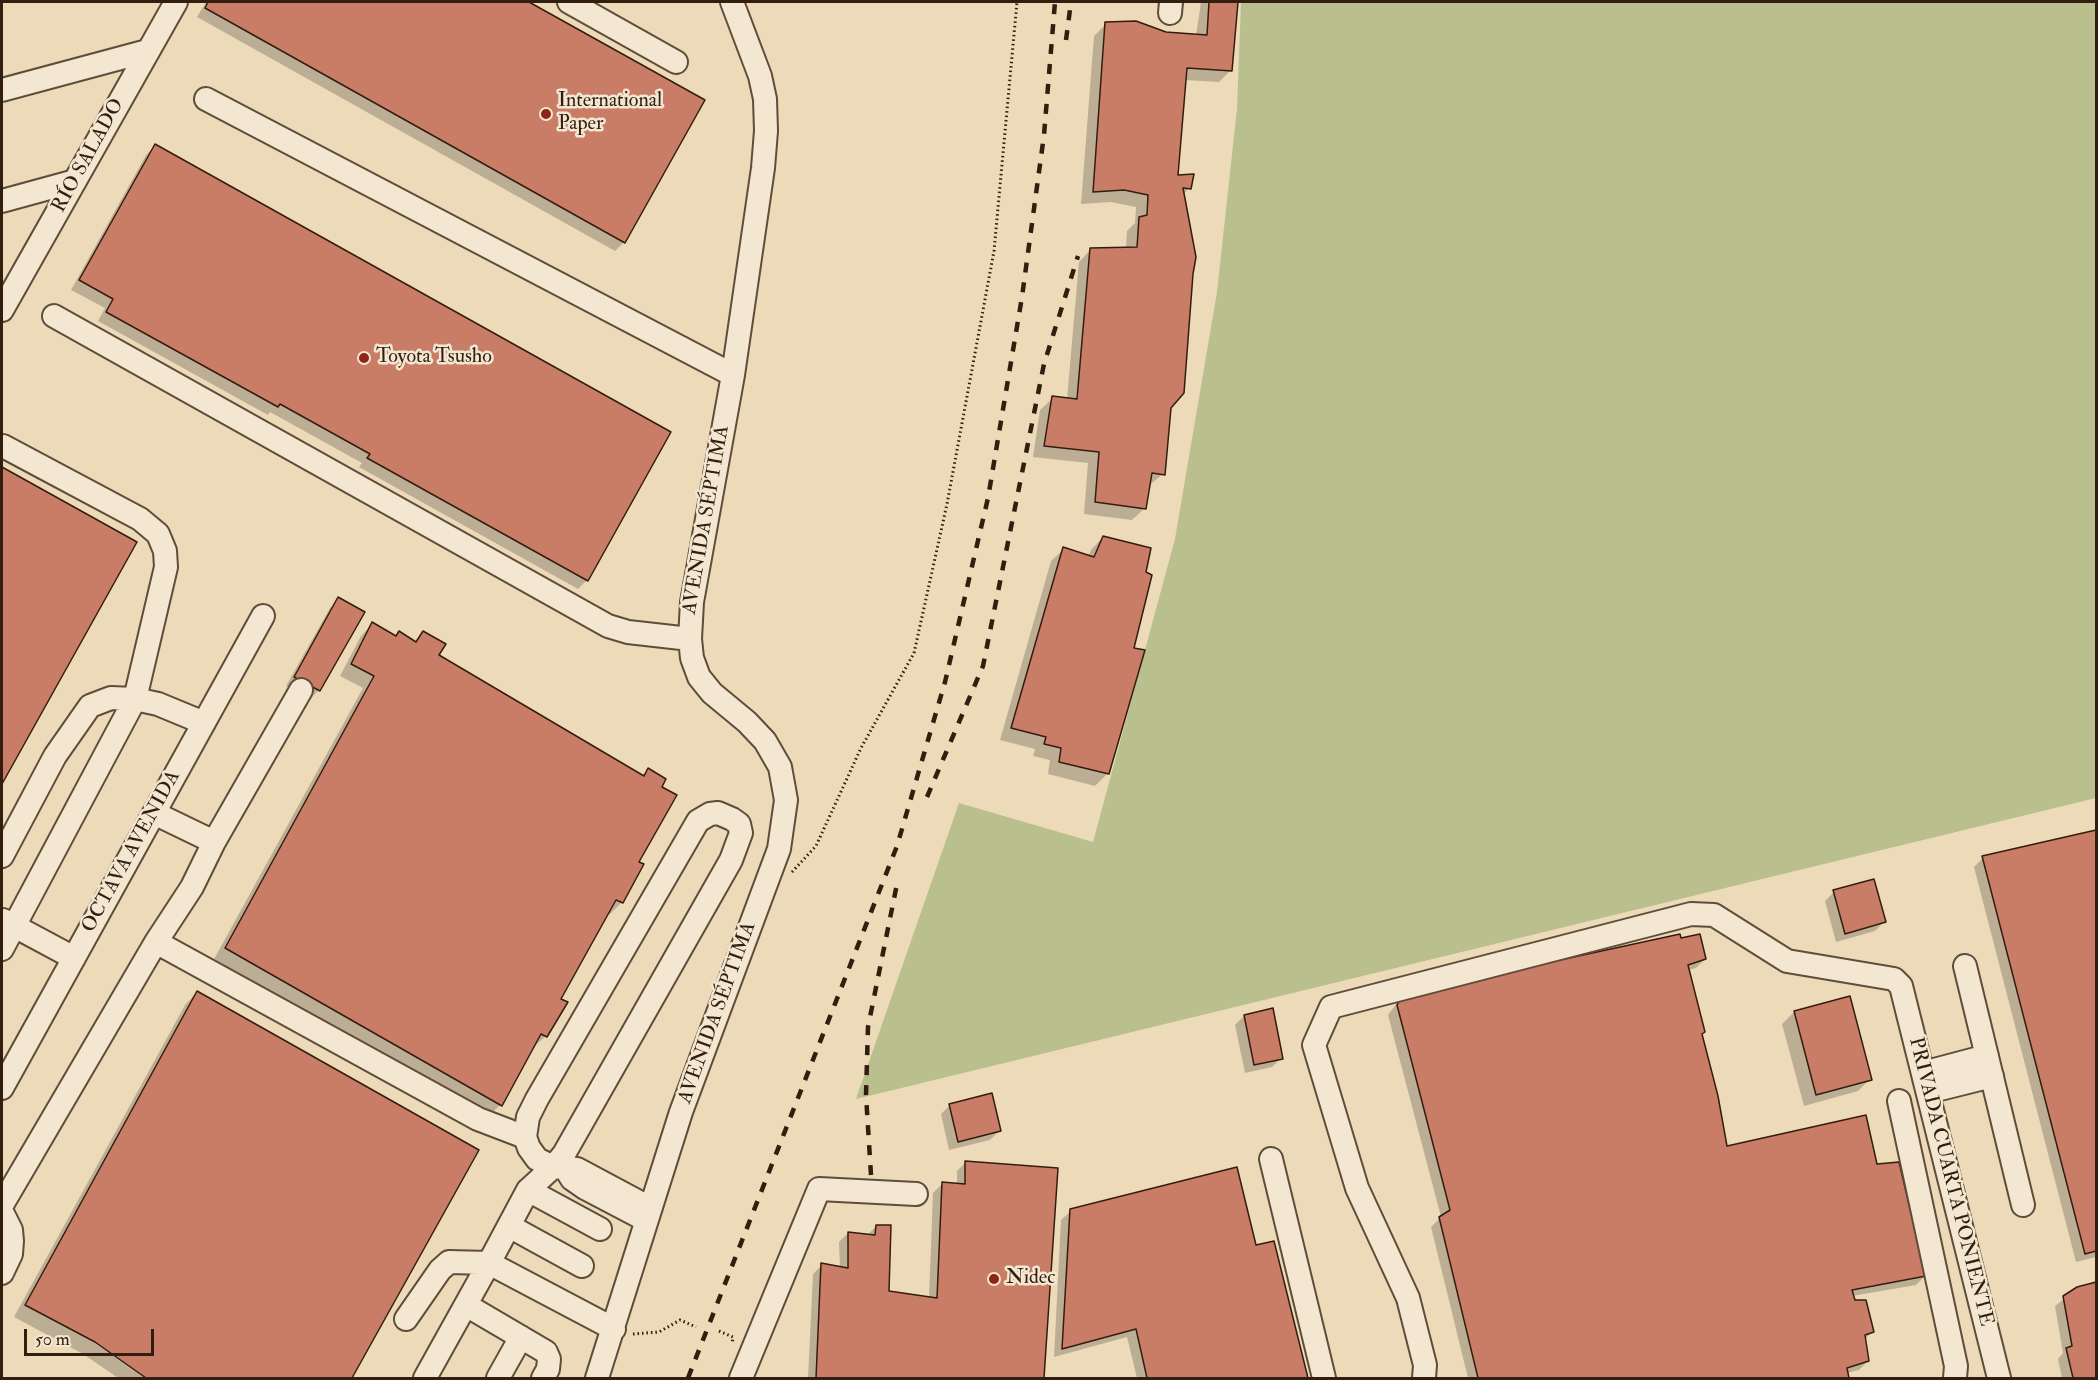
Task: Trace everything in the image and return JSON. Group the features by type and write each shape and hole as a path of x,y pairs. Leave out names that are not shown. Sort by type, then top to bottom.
{"street":[{"name":"RÍO SALADO","path":"2,310 176,2"},
{"path":"572,2 676,62"},
{"name":"AVENIDA SÉPTIMA","path":"597,1378 681,1112 779,849 786,800 780,768 765,741 747,722 712,693 699,677 692,658 690,639 692,602 732,375 763,168 766,131 765,99 760,76 732,2"},
{"path":"2,90 147,51"},
{"path":"206,99 732,375"},
{"path":"2,201 75,181"},
{"path":"54,316 608,626 627,632 690,639"},
{"path":"2,949 8,922 135,699 166,567 165,551 158,534 140,519 3,446"},
{"name":"OCTAVA AVENIDA","path":"2,1088 263,616"},
{"path":"2,1205 156,942 192,887 214,842 301,690"},
{"path":"2,856 55,756 90,706 111,698 135,699 158,704 204,723"},
{"path":"154,813 214,842"},
{"path":"425,1378 528,1190 559,1167 564,1154 731,860 741,833 739,824 718,813 710,814 698,821 528,1117 525,1137 537,1160 559,1167 577,1169 648,1214"},
{"name":"PRIVADA CUARTA PONIENTE","path":"1425,1378 1425,1365 1408,1298 1357,1188 1314,1045 1331,1007 1691,914 1714,915 1787,961 1894,979 1901,986 1999,1378"},
{"path":"8,922 74,958"},
{"path":"156,942 478,1119 525,1137"},
{"path":"1965,966 2023,1205"},
{"path":"1925,1083 1989,1066"},
{"path":"1899,1101 1956,1366 1955,1378"},
{"path":"1271,1159 1324,1378"},
{"path":"741,1378 819,1189 916,1194"},
{"path":"528,1190 600,1229"},
{"path":"2,1212 11,1230 12,1241 11,1254 2,1273"},
{"path":"509,1226 582,1266"},
{"path":"406,1319 440,1270 449,1262 489,1263 614,1329"},
{"path":"466,1305 546,1352 549,1359 548,1369 543,1378"},
{"path":"498,1378 521,1337"}],"path":[{"path":"786,879 816,846 861,748 914,653 947,504 994,251 1017,2"},
{"path":"614,1329 628,1334 660,1332 680,1320 696,1327"}],"green space":[{"path":"1241,2 2096,2 2096,798 856,1099 959,803 1093,842 1175,539 1217,292 1237,109"}],"building":[{"name":"International Paper","path":"208,2 529,2 705,100 625,243 205,8"},
{"path":"1209,2 1238,2 1232,71 1187,68 1178,175 1194,174 1191,189 1183,188 1196,257 1184,393 1171,408 1165,475 1152,473 1146,509 1095,502 1099,452 1044,446 1052,396 1077,399 1090,248 1137,247 1139,217 1147,215 1148,195 1124,190 1093,192 1105,22 1136,21 1166,32 1207,35"},
{"name":"Toyota Tsusho","path":"155,144 671,432 588,581 367,458 370,454 280,404 278,407 106,312 113,299 79,280"},
{"path":"2,467 137,542 2,784"},
{"path":"1103,536 1151,548 1146,572 1152,575 1134,648 1145,650 1109,774 1059,762 1061,748 1044,744 1046,737 1011,728 1063,547 1094,557"},
{"path":"338,597 365,612 320,691 294,677"},
{"path":"372,622 396,636 399,631 416,642 423,631 446,644 439,655 644,776 648,768 666,779 662,787 677,795 639,862 644,864 623,903 616,900 561,999 568,1002 547,1037 541,1034 502,1106 225,948 374,676 351,664"},
{"path":"2096,830 2096,1251 2085,1254 1982,856"},
{"path":"1874,879 1886,922 1845,934 1833,890"},
{"path":"1680,934 1681,938 1700,934 1706,959 1688,965 1705,1032 1702,1034 1718,1096 1727,1146 1866,1115 1877,1164 1899,1162 1926,1276 1852,1290 1855,1300 1866,1300 1874,1332 1865,1335 1869,1361 1847,1368 1849,1378 1478,1378 1439,1217 1450,1210 1397,1005 1403,994"},
{"path":"197,991 479,1150 352,1378 146,1378 95,1342 25,1305"},
{"path":"1850,996 1872,1080 1816,1095 1794,1011"},
{"path":"1273,1008 1283,1059 1254,1065 1244,1015"},
{"path":"992,1093 1001,1131 958,1142 949,1104"},
{"name":"Nidec","path":"965,1161 1058,1168 1044,1378 816,1378 821,1263 848,1268 848,1232 875,1235 876,1225 891,1225 889,1291 937,1298 942,1182 965,1184"},
{"path":"1237,1167 1256,1245 1274,1241 1308,1378 1147,1378 1136,1329 1062,1349 1070,1209"},
{"path":"2096,1282 2096,1378 2073,1378 2066,1348 2072,1346 2063,1296 2077,1287"}],"railway":[{"path":"688,1378 897,846 945,682 988,498 1022,297 1044,135 1055,2"},
{"path":"1066,40 1071,2"},
{"path":"927,797 983,666 1044,364 1078,256"},
{"path":"871,1175 866,1095 868,1027 898,879"}],"place":[{"name":"International Paper","path":"546,114"},
{"name":"Toyota Tsusho","path":"364,358"},
{"name":"Nidec","path":"994,1279"}]}
